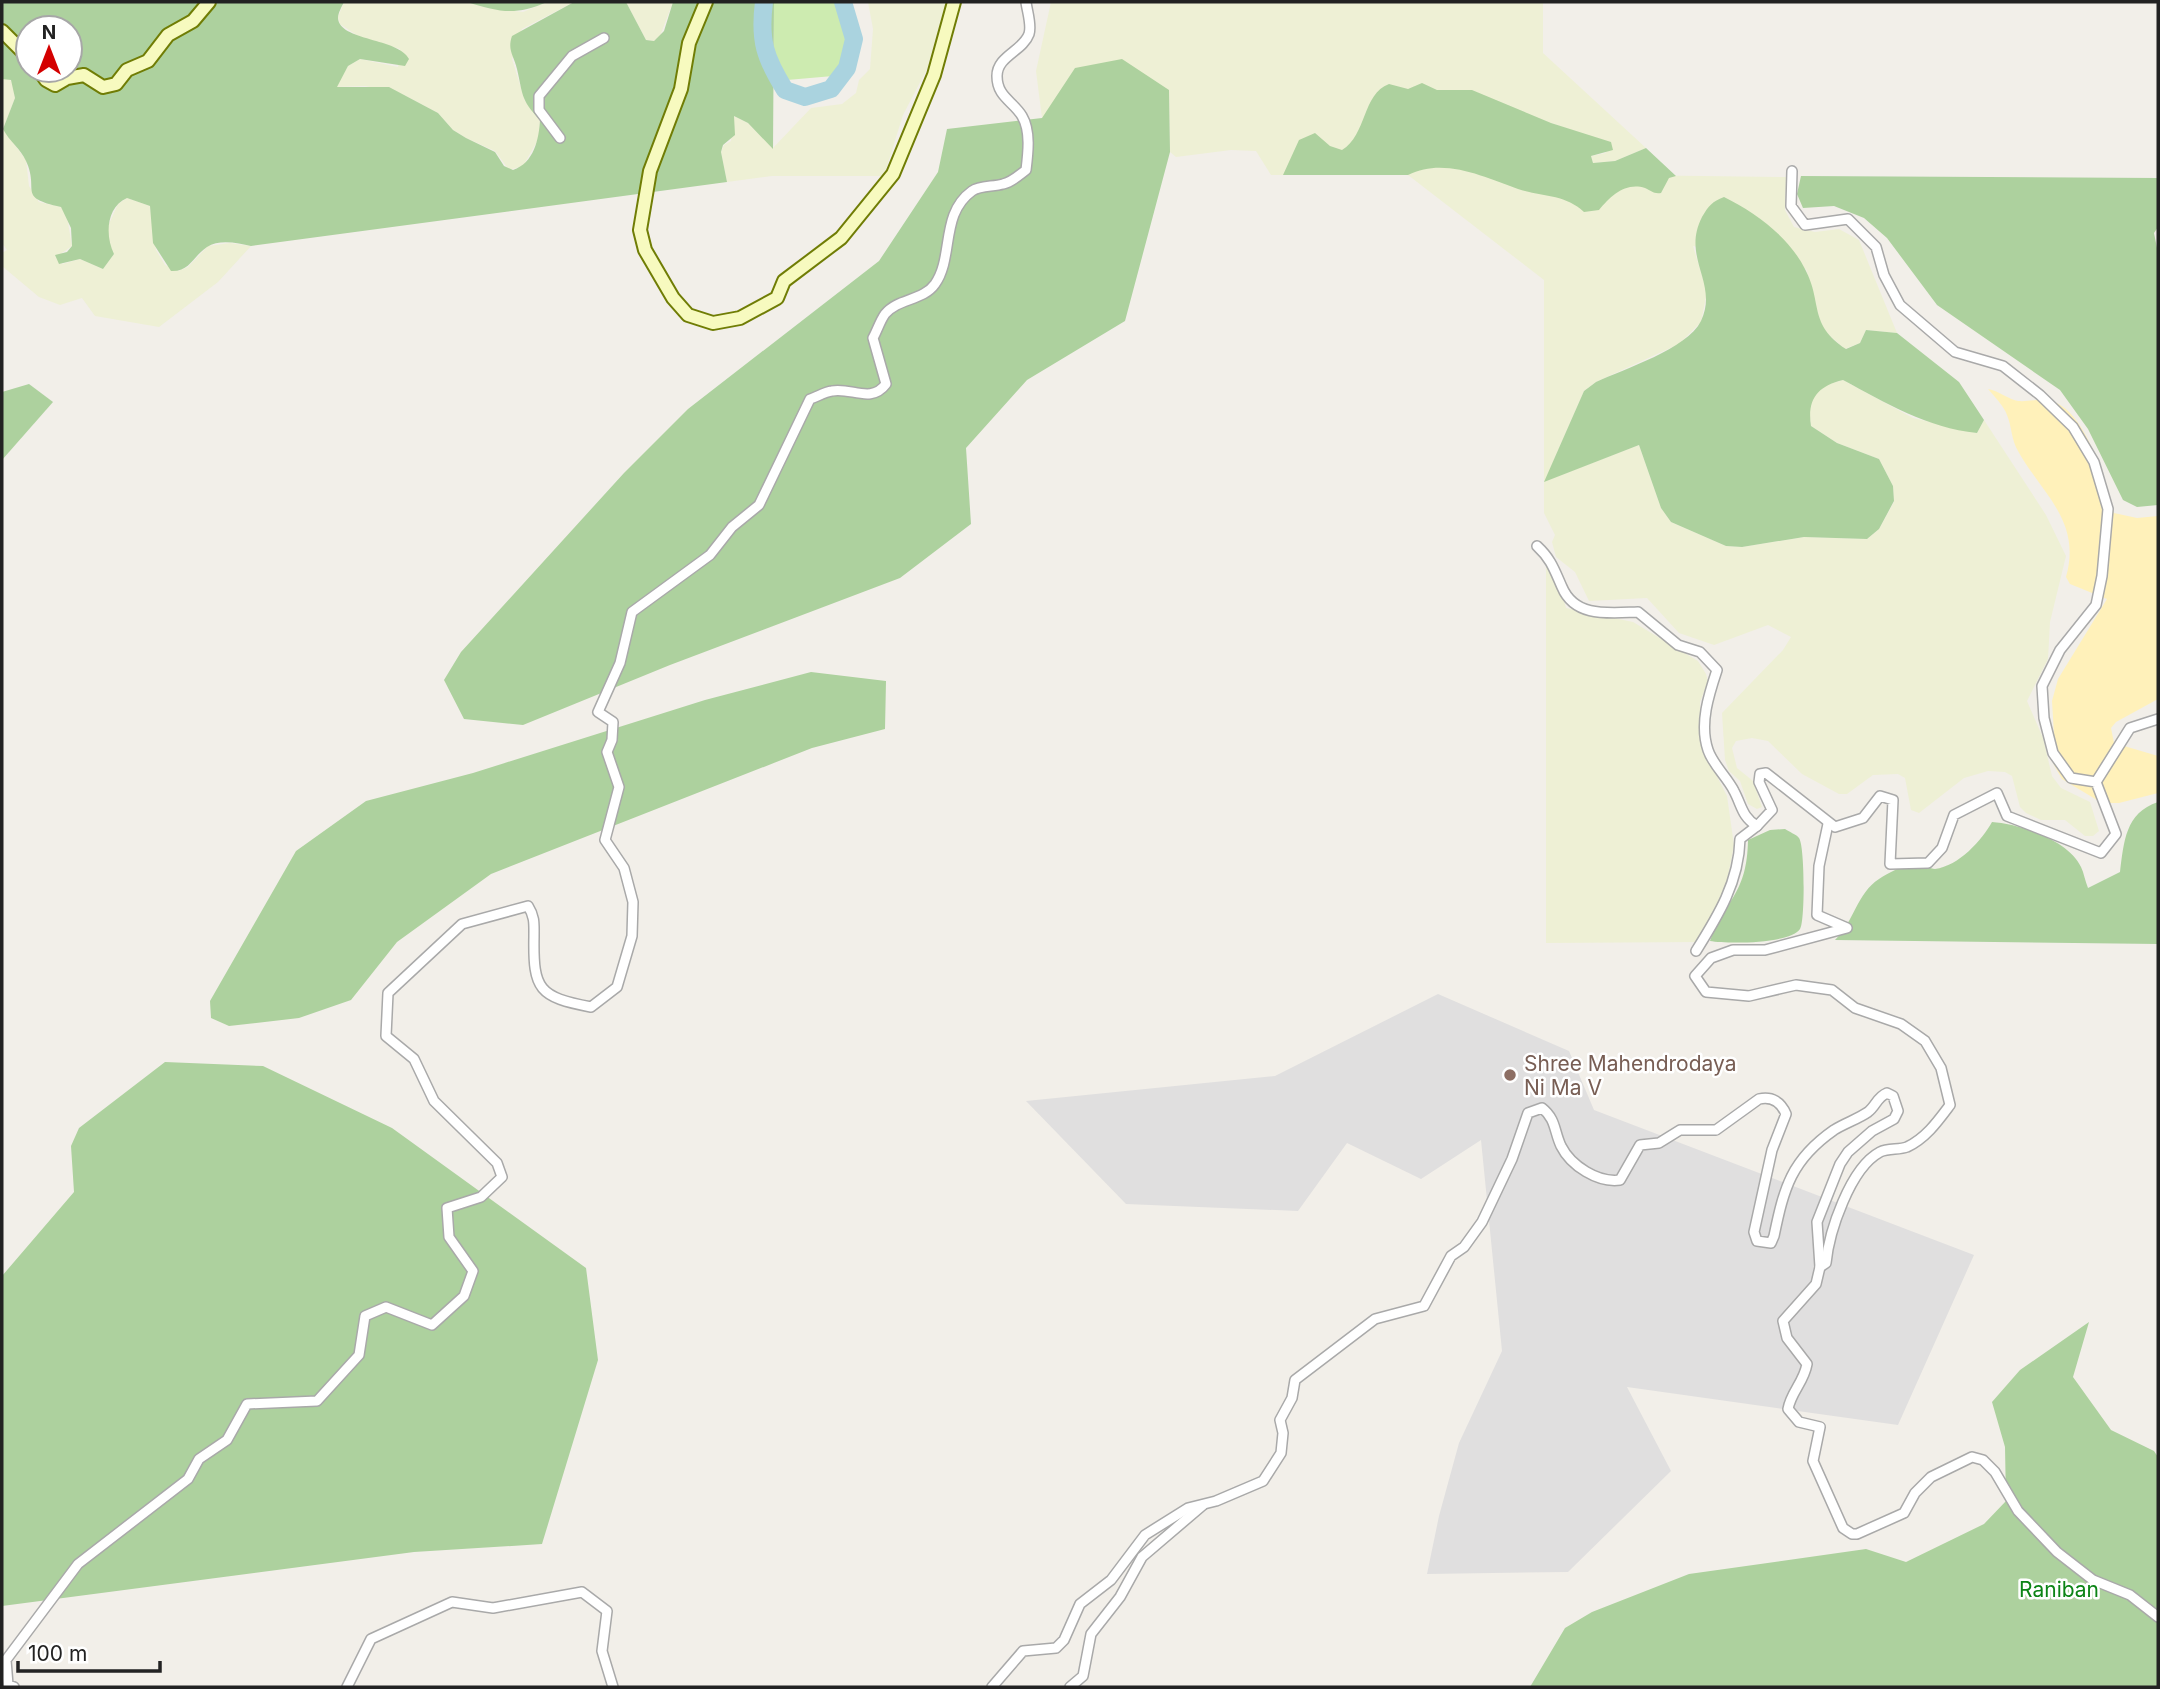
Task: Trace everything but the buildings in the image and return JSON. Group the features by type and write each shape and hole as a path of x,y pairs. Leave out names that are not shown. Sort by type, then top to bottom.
{"street":[{"path":"84,75 103,87 116,84 127,70 148,61 168,35 193,21 209,2"},
{"path":"705,2 689,43 681,89 650,171 640,230 645,250 673,298 688,315 713,323 740,318 777,298 784,281 831,247 893,174 934,75 954,2"},
{"path":"15,1687 8,1685 6,1660 78,1564 188,1479 199,1459 227,1440 247,1404 317,1402 359,1355 365,1316 386,1307 432,1325 464,1296 473,1270 449,1237 447,1208 481,1197 502,1177 498,1164 434,1101 414,1059 386,1036 388,993 462,924 528,906 534,916 534,972 542,988 560,1001 591,1007 617,987 632,936 633,902 624,868 605,840 620,787 607,752 612,740 613,722 598,712 620,663 632,612 710,555 732,527 760,505 810,400 831,391 864,395 881,391 886,384 873,338 886,313 900,303 919,297 935,285 947,259 945,240 965,197 974,189 1011,181 1026,170 1028,148 1023,117 1004,98 997,80 997,71 1008,54 1028,36 1027,2"},
{"path":"560,138 540,110 537,104 539,96 572,56 604,38"},
{"path":"1792,171 1791,206 1805,225 1848,219 1876,247 1884,275 1900,305 1916,321 1955,352 2003,366 2031,387 2073,427 2094,462 2108,509 2102,576 2096,605 2060,650 2042,686 2044,718 2053,753 2071,778 2096,782"},
{"path":"1537,546 1552,559 1563,591 1573,604 1601,614 1638,612 1678,645 1700,652 1717,670 1708,697 1705,727 1708,750 1734,791 1745,819 1757,826"},
{"path":"2096,782 2130,728 2158,719"},
{"path":"1696,951 1729,894 1740,858 1740,839 1772,810 1759,782 1760,774 1766,773 1835,827 1863,818 1880,796 1893,800 1890,864 1928,863 1942,848 1954,815 1997,793 2007,816 2101,853 2116,834 2096,782"},
{"path":"1820,1267 1826,1263 1827,1247 1844,1199 1857,1177 1880,1153 1906,1147 1930,1130 1950,1105 1941,1068 1925,1041 1901,1024 1855,1008 1832,990 1796,985 1749,996 1706,992 1695,976 1711,958 1733,950 1765,950 1847,928 1816,915 1819,866 1828,824"},
{"path":"992,1687 1023,1651 1056,1648 1064,1640 1080,1604 1111,1580 1145,1535 1188,1508 1263,1481 1281,1453 1283,1433 1280,1420 1292,1398 1295,1380 1375,1320 1424,1306 1451,1256 1464,1247 1482,1222 1512,1159 1528,1113 1542,1108 1551,1115 1562,1146 1572,1160 1586,1172 1611,1181 1620,1180 1640,1145 1659,1143 1680,1130 1716,1130 1759,1099 1775,1100 1783,1106 1786,1114 1772,1150 1754,1232 1757,1241 1764,1244 1771,1243 1787,1180 1800,1161 1835,1129 1868,1112 1880,1096 1887,1093 1893,1096 1898,1111 1894,1119 1860,1142 1840,1164 1817,1222 1820,1267 1816,1284 1783,1321 1787,1338 1807,1364 1805,1375 1787,1409 1799,1422 1819,1427 1813,1461 1843,1528 1857,1534 1894,1519 1904,1513 1915,1493 1931,1477 1972,1457 1983,1460 1995,1472 2018,1511 2057,1552 2093,1580 2130,1595 2158,1618"},
{"path":"1070,1687 1083,1676 1091,1634 1119,1597 1142,1558 1206,1503"},
{"path":"347,1687 371,1639 452,1602 493,1608 582,1592 607,1611 602,1651 613,1687"}],"shaded area":[{"path":"1438,994 1569,1051 1594,1110 1974,1255 1898,1425 1627,1387 1671,1471 1568,1572 1427,1574 1439,1516 1459,1443 1502,1351 1481,1140 1421,1179 1347,1143 1298,1211 1126,1204 1026,1101 1275,1076"}],"green space":[{"path":"2,2 344,2 338,16 341,26 358,36 394,47 409,59 405,66 360,59 348,66 337,87 389,87 438,113 453,130 495,152 504,166 513,170 531,156 537,142 540,120 523,96 511,49 512,36 574,2 626,2 646,40 654,41 664,31 673,2 774,2 773,149 748,123 734,116 735,135 723,145 721,152 727,182 251,246 223,242 207,247 187,266 177,271 171,271 153,243 150,206 127,198 120,202 111,215 109,239 114,254 103,269 80,259 59,264 55,255 67,252 72,246 71,228 61,207 34,196 26,161 3,129 15,98 11,80 2,79"},
{"path":"344,2 467,2 487,8 523,12 547,2 574,2 522,29 512,59 525,101 540,119 539,138 523,166 509,170 495,151 466,138 453,130 438,113 400,93 365,86 336,87 348,66 360,59 398,67 400,49 361,38 340,24 338,17"},
{"path":"467,2 547,2 507,11"},
{"path":"626,2 673,2 660,36 654,41 646,40"},
{"path":"774,2 838,2 846,50 840,67 833,76 787,80 774,68"},
{"path":"868,2 949,2 938,48 903,115 884,176 772,176 727,182 721,152 724,145 731,141 734,116 748,123 773,148 811,108 842,104 856,93 859,80 870,69 873,29"},
{"path":"1051,2 1543,2 1543,53 1646,148 1615,161 1593,163 1591,156 1606,153 1591,137 1551,123 1543,174 1786,177 1785,210 1794,227 1815,232 1839,229 1859,240 1897,333 1866,330 1860,343 1845,349 1822,329 1806,269 1693,246 1707,292 1701,322 1679,344 1596,382 1584,391 1545,481 1639,445 1661,508 1671,522 1726,546 1742,547 1804,537 1867,539 1879,529 1894,502 1893,486 1879,459 1837,443 1811,426 1809,411 1814,394 1828,384 1843,380 1913,418 1977,433 1984,420 2046,515 2066,556 2050,622 2048,659 2027,701 2043,738 2052,776 2061,788 2090,802 2099,831 2093,836 2085,836 2065,820 2041,820 2026,813 2020,807 2012,776 2005,772 1988,771 1964,778 1919,813 1911,810 1905,778 1898,774 1873,775 1847,794 1839,794 1802,774 1768,741 1752,738 1736,741 1732,748 1737,768 1753,781 1762,807 1757,809 1748,804 1740,781 1729,771 1725,760 1722,713 1783,650 1791,637 1768,625 1714,645 1679,633 1647,598 1589,601 1575,572 1556,557 1552,542 1555,535 1544,513 1544,280 1408,175 1271,175 1256,151 1231,150 1176,157 1170,152 1169,90 1042,118 1036,71"},
{"path":"1122,59 1169,90 1170,152 1125,321 1027,380 966,448 971,524 900,578 670,665 523,725 464,719 444,680 461,652 624,473 688,409 879,261 938,172 947,129 1042,118 1075,68"},
{"path":"8,78 13,83 15,98 3,129 26,160 29,186 39,202 61,207 67,217 72,246 59,255 62,264 80,259 103,269 114,254 108,243 108,226 118,204 127,198 150,206 156,250 165,265 178,271 188,267 208,246 230,243 251,246 218,282 159,327 95,316 82,298 60,305 39,297 2,266 2,253 7,250 2,243 2,79"},
{"path":"1422,83 1437,90 1472,90 1551,123 1611,142 1613,150 1591,156 1593,163 1615,161 1646,148 1676,176 1669,178 1661,193 1631,187 1614,195 1599,210 1584,212 1561,199 1527,192 1450,168 1422,170 1408,175 1283,175 1299,140 1315,133 1330,146 1342,150 1356,135 1369,105 1380,89 1389,84 1408,89"},
{"path":"1801,176 2158,178 2158,227 2154,233 2158,253 2158,505 2137,507 2123,500 2088,429 2060,390 1937,305 1887,238 1864,218 1834,206 1803,208 1797,194"},
{"path":"1724,197 1759,218 1790,246 1810,281 1821,322 1834,340 1846,349 1860,343 1866,330 1897,333 1959,382 1984,420 1977,433 1959,430 1907,413 1843,380 1820,390 1811,409 1811,426 1837,443 1879,459 1893,486 1894,501 1879,529 1867,539 1804,537 1742,547 1726,546 1671,522 1661,508 1639,445 1544,482 1584,391 1596,382 1683,341 1701,321 1706,294 1697,258 1697,232 1709,207"},
{"path":"29,384 53,402 2,460 2,392"},
{"path":"1546,557 1557,576 1566,608 1633,622 1698,661 1706,674 1708,681 1700,702 1701,736 1706,755 1727,796 1734,845 1726,887 1699,942 1546,943"},
{"path":"811,672 886,681 885,729 812,748 491,874 397,942 351,1000 299,1018 229,1026 211,1018 210,1001 296,851 366,801 473,773 705,700"},
{"path":"2158,802 2158,944 1835,940 1847,925 1860,900 1879,879 1909,865 1919,864 1935,869 1953,863 1976,844 1992,822 2016,826 2055,841 2075,857 2088,888 2120,872 2128,830 2139,813"},
{"path":"1785,829 1798,837 1801,844 1803,900 1800,929 1784,938 1772,940 1730,943 1710,941 1740,884 1747,858 1748,840 1770,830"},
{"path":"165,1062 263,1066 392,1128 586,1268 598,1360 542,1544 414,1552 2,1606 2,1276 74,1192 71,1146 79,1128"},
{"name":"Raniban","path":"2089,1322 2073,1377 2111,1430 2154,1451 2158,1457 2158,1687 1530,1687 1565,1628 1592,1612 1689,1574 1866,1549 1906,1562 1984,1524 2006,1501 2005,1447 1992,1402 2020,1370"}],"sand":[{"path":"1988,389 2015,400 2047,400 2063,407 2084,432 2093,449 2114,513 2137,518 2158,516 2158,699 2116,722 2111,728 2114,743 2158,756 2158,793 2119,803 2102,803 2062,779 2054,765 2050,749 2054,734 2052,701 2058,679 2107,599 2070,584 2066,577 2070,557 2064,524 2018,451 2006,412"}],"waterway":[{"path":"764,2 762,27 768,58 785,90 805,97 831,89 847,68 854,39 843,2"}],"place":[{"name":"Shree Mahendrodaya Ni Ma V","path":"1510,1075"}]}
